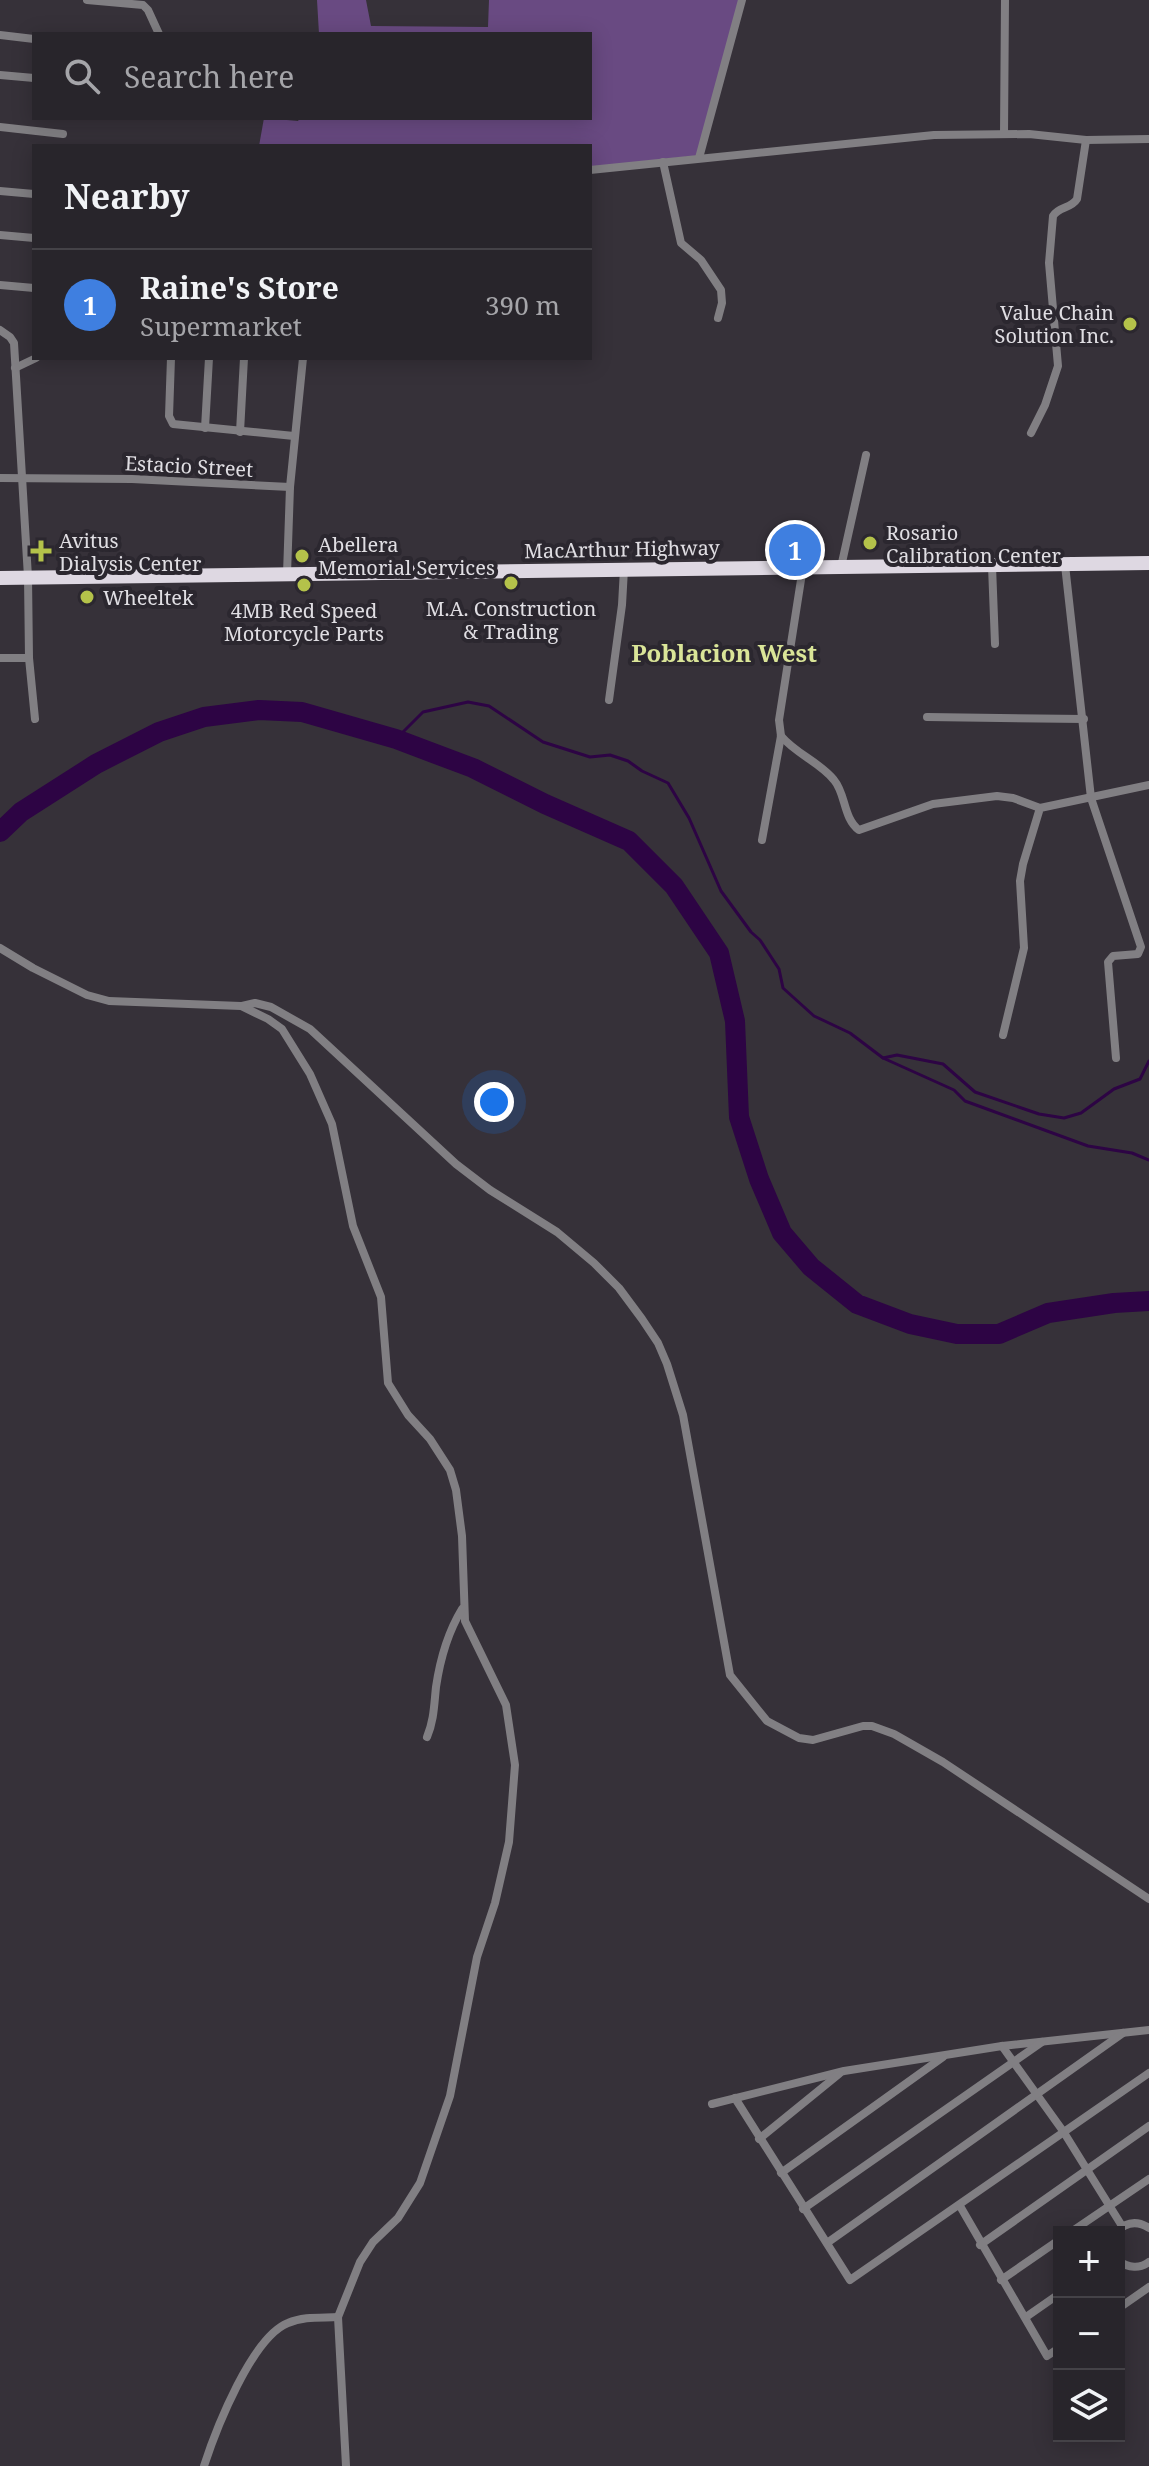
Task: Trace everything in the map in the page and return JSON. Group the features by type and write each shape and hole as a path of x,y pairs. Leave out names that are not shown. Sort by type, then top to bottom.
{"highway":[{"name":"MacArthur Highway","path":"0,578 1149,563"}],"street":[{"path":"87,0 143,5 158,32"},
{"path":"699,158 742,0"},
{"path":"1004,134 1005,0"},
{"path":"0,35 32,39"},
{"path":"0,75 32,78"},
{"path":"0,127 63,134"},
{"path":"592,170 890,138 1004,134 1086,140 1149,139"},
{"path":"1031,433 1058,370 1049,263 1053,216 1056,211 1073,205 1077,199 1086,140"},
{"path":"663,162 682,245 699,258 721,290 718,318"},
{"path":"0,191 32,194"},
{"path":"0,235 32,238"},
{"path":"0,285 32,288"},
{"path":"0,330 14,343 28,577 29,658 35,719"},
{"path":"15,368 32,360"},
{"path":"171,360 170,422 178,426 294,436"},
{"path":"205,428 209,360"},
{"path":"240,432 244,360"},
{"path":"287,574 290,487 303,360"},
{"path":"841,567 866,455"},
{"name":"Estacio Street","path":"0,478 132,479 290,487"},
{"path":"1065,565 1091,798 1141,950 1138,954 1113,956 1108,962 1116,1058"},
{"path":"992,566 995,644"},
{"path":"762,840 781,736 779,720 803,567"},
{"path":"609,700 624,569"},
{"path":"0,658 29,658"},
{"path":"927,717 1084,719"},
{"path":"781,736 795,751 835,780 851,823 859,830 933,804 997,796 1040,808 1149,785"},
{"path":"1003,1035 1024,948 1020,881 1040,808"},
{"path":"0,948 64,985 109,1001 241,1006 255,1003 271,1007 318,1036 388,1105 456,1164 490,1190 557,1232 619,1288 658,1343 683,1415 730,1675 767,1721 799,1738 813,1740 863,1726 894,1734 943,1762 1149,1899"},
{"path":"241,1006 282,1029 324,1101 332,1124 353,1226 381,1297 388,1383 408,1415 442,1455 456,1490 462,1536 465,1621 506,1705 515,1765 509,1842 495,1903 477,1957 450,2096 420,2183 398,2218 373,2242 360,2262 338,2317 346,2466"},
{"path":"427,1737 435,1718 441,1660 463,1607"},
{"path":"712,2104 844,2071 1002,2046 1149,2030"},
{"path":"827,2243 1127,2031"},
{"path":"803,2209 1044,2041"},
{"path":"1002,2046 1088,2169 1110,2205 1118,2226"},
{"path":"781,2173 945,2055"},
{"path":"759,2139 844,2071"},
{"path":"735,2098 850,2280 1149,2073"},
{"path":"980,2245 1149,2126"},
{"path":"1080,2226 1149,2179"},
{"path":"960,2206 1047,2356 1053,2352"},
{"path":"1125,2227 1139,2223 1149,2228"},
{"path":"1001,2280 1053,2244"},
{"path":"1125,2265 1148,2265"},
{"path":"1125,2304 1149,2287"},
{"path":"1026,2317 1053,2298"},
{"path":"204,2466 249,2362 264,2342 287,2323 338,2317"}],"shaded area":[{"path":"317,0 366,0 371,26 488,27 489,0 744,0 703,155 592,167 592,144 259,144 264,120 592,120 592,32 319,32"}],"waterway":[{"path":"396,739 423,712 468,702 489,706 543,742 590,757 610,755 628,761 668,783 689,818 721,891 779,969 783,988 814,1016 850,1033 883,1058 954,1090 965,1101 1088,1146 1132,1153 1149,1160"},
{"path":"0,832 21,812 96,764 159,732 204,717 259,710 302,712 396,739 473,768 629,841 674,886 719,953 735,1021 739,1117 759,1179 782,1233 811,1267 857,1304 910,1324 957,1334 999,1334 1048,1313 1149,1301"},
{"path":"883,1058 897,1055 943,1064 975,1092 1039,1114 1064,1118 1081,1113 1114,1089 1140,1079 1149,1061"}],"place":[{"name":"Value Chain Solution Inc.","path":"1130,324"},
{"name":"Rosario Calibration Center","path":"870,543"},
{"name":"Raine's Store","path":"795,550"},
{"name":"Avitus Dialysis Center","path":"41,551"},
{"name":"Abellera Memorial Services","path":"302,556"},
{"name":"M.A. Construction & Trading","path":"511,583"},
{"name":"4MB Red Speed Motorcycle Parts","path":"304,585"},
{"name":"Wheeltek","path":"87,597"}],"district":[{"name":"Poblacion West","path":"724,652"}]}
